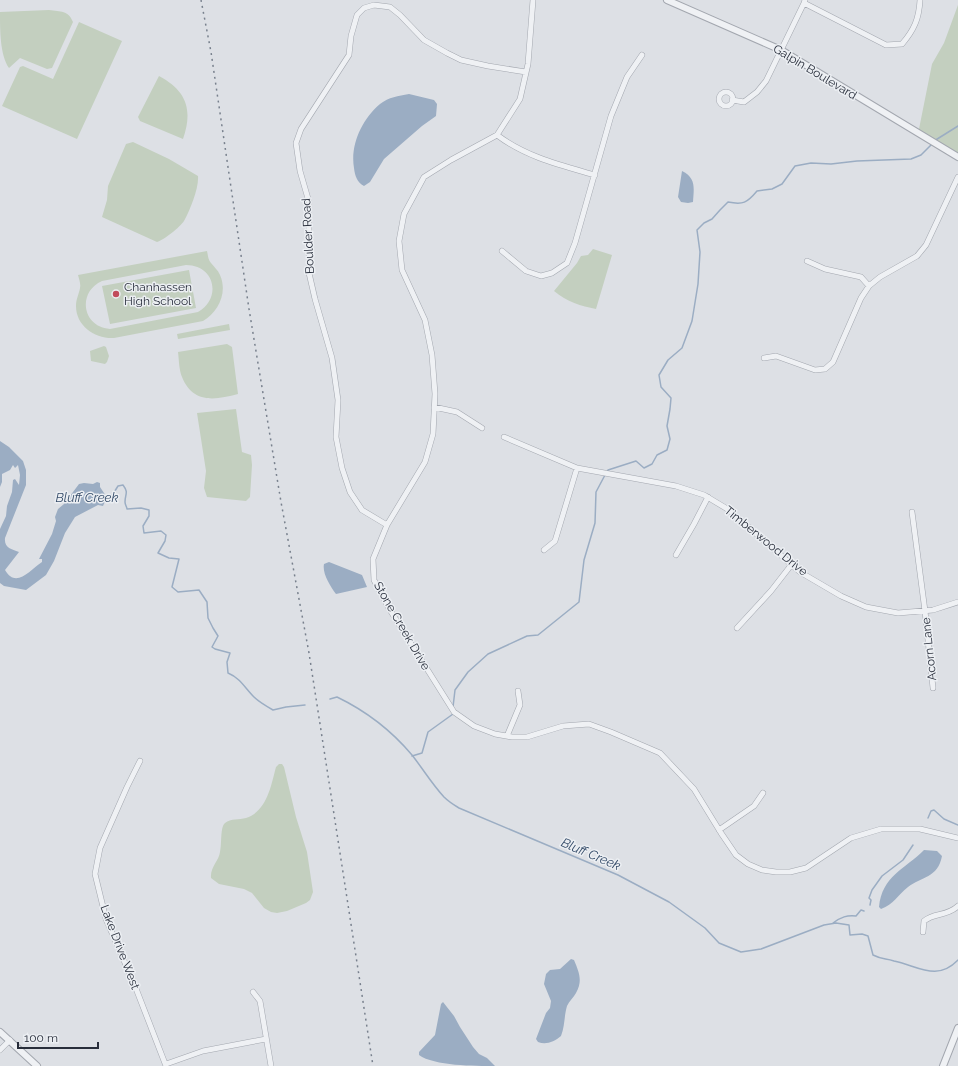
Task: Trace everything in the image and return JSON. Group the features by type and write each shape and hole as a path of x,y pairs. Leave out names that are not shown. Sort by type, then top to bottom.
{"street":[{"name":"Stone Creek Drive","path":"533,0 526,72 520,100 497,135 451,160 424,177 404,214 399,241 402,270 425,320 432,355 435,394 433,434 425,462 387,525 373,559 374,580 390,610 454,712 474,726 507,736 527,737 563,726 589,724 660,753 694,789 736,855 748,864 762,870 776,872 790,872 806,868 851,838 881,828 920,829 958,838"},
{"name":"Galpin Boulevard","path":"667,0 781,50 958,157"},
{"path":"732,100 744,102 757,92 766,81 804,1 886,45 902,44 911,33 919,14 920,0"},
{"name":"Boulder Road","path":"387,525 362,510 350,492 342,468 336,437 338,400 332,358 309,273 309,202 300,171 296,143 301,129 349,55 351,36 357,15 364,8 374,5 390,6 424,40 461,60 526,72"},
{"path":"502,251 526,271 541,276 552,274 567,263 575,243 611,116 627,77 642,55"},
{"path":"497,135 511,145 529,154 594,175"},
{"path":"764,358 776,356 815,370 826,369 833,362 861,298 869,286 880,277 917,256 926,245 958,177"},
{"path":"807,261 825,269 861,276 869,286"},
{"path":"434,407 457,412 482,428"},
{"name":"Timberwood Drive","path":"504,437 578,468 676,486 708,497 729,510 800,572 841,596 866,607 898,613 933,610 958,602"},
{"path":"544,550 555,541 578,468"},
{"path":"676,555 708,497"},
{"name":"Acorn Lane","path":"912,512 925,610 933,688"},
{"path":"737,628 771,591 792,564"},
{"path":"507,736 520,705 518,691"},
{"name":"Lake Drive West","path":"140,761 100,848 95,874 106,919 135,986 166,1065"},
{"path":"719,830 754,806 763,793"},
{"path":"923,932 924,921 928,918 945,914 956,907"},
{"path":"253,992 260,1001 271,1066"},
{"path":"943,1066 958,1028"},
{"path":"0,1032 37,1066"},
{"path":"166,1065 203,1051 266,1039"},
{"path":"0,1050 10,1040"}],"green space":[{"path":"958,5 958,157 918,134 932,64 944,43"},
{"path":"49,10 66,13 73,22 52,68 47,69 20,58 9,68 2,49 0,12"},
{"path":"79,22 122,41 77,139 2,106 20,67 23,66 53,79"},
{"path":"159,76 176,88 182,95 185,102 187,119 183,139 140,121 138,117"},
{"path":"133,142 169,159 198,176 196,193 184,221 172,233 157,242 102,217 107,200 108,186 126,144"},
{"path":"593,249 612,255 596,309 574,303 554,291 581,256 588,255"},
{"path":"207,251 209,260 220,275 223,289 217,307 213,313 203,321 114,338 107,338 94,334 79,320 76,306 80,286 78,275","holes":["186,265 196,266 209,276 212,283 210,299 206,306 198,312 110,329 101,327 93,322 89,316 86,308 86,300 94,286 102,281"]},
{"path":"189,270 196,308 110,324 102,286"},
{"path":"229,324 230,330 178,339 177,334"},
{"path":"227,344 232,347 238,394 221,398 206,398 198,396 192,392 182,377 178,352"},
{"path":"104,346 106,347 109,356 107,362 105,364 91,361 90,351"},
{"path":"236,409 242,452 251,455 252,465 250,497 246,501 207,497 204,488 206,471 197,413"},
{"path":"279,764 282,764 284,767 296,817 307,852 313,892 310,900 306,903 287,911 277,913 271,912 264,908 252,893 244,889 219,884 211,878 211,874 221,849 223,825 230,820 246,818 259,810 267,797 276,767"}],"water":[{"path":"409,94 434,100 437,104 436,116 422,126 384,159 370,182 364,186 360,183 355,174 353,159 359,133 368,117 380,104 390,98"},
{"path":"682,171 692,180 694,187 693,202 681,202 678,197"},
{"name":"Bluff Creek","path":"0,441 9,447 23,461 26,470 26,485 5,538 7,546 19,552 5,570 14,578 23,576 42,562 42,559 39,559 52,534 58,509 64,504 79,484 100,483 100,487 106,496 111,496 106,499 103,506 98,505 75,517 65,533 54,561 46,575 26,590 4,586 0,583 0,529 6,516 7,506 12,492 13,480 15,479 19,485 20,475 18,465 15,468 13,465 10,470 2,474 2,482 0,487"},
{"path":"329,562 362,575 367,587 336,594 324,571 324,564"},
{"path":"924,850 937,851 942,856 937,869 933,873 908,887 892,902 881,909 879,907 881,896 890,880"},
{"path":"571,959 574,960 580,980 576,993 567,1006 561,1036 550,1042 538,1042 536,1039 546,1013 550,1008 551,1001 544,984 546,974 550,970 560,969"},
{"path":"443,1002 454,1016 473,1047 479,1054 487,1058 495,1066 444,1063 426,1059 419,1055 419,1052 435,1035 441,1004"}],"waterway":[{"path":"934,141 958,126"},
{"path":"607,472 608,470 636,461 644,468 652,464 657,455 667,450 670,439 667,426 671,398 661,387 659,375 668,360 682,348 692,321 698,284 700,252 697,230 704,223 712,219 728,202 741,203 747,201 757,191 772,189 782,184 795,166 811,163 831,164 857,161 911,159 921,155 932,144"},
{"path":"453,707 455,690 468,672 488,654 527,636 538,635 579,602 584,560 595,523 596,492 605,475"},
{"name":"Bluff Creek","path":"110,496 118,486 123,485 126,492 125,502 127,509 141,508 149,510 149,516 143,526 144,533 161,531 166,535 165,541 158,553 169,558 179,559 172,587 178,592 199,590 207,602 208,618 218,636 212,647 230,653 227,662 228,673 239,680 256,699 273,710 305,705"},
{"name":"Bluff Creek","path":"330,699 337,697 348,702 387,729 412,755 435,787 444,797 457,807 618,875 669,902 705,928 719,943 741,952 761,949 824,925 836,923 849,925 850,935 862,934 868,936 873,955 879,958 903,963 927,971 943,970 950,967 958,960"},
{"path":"412,756 422,753 428,732 453,713"},
{"name":"Bluff Creek","path":"928,818 931,811 934,810 944,819 958,825"},
{"name":"Bluff Creek","path":"870,905 871,900 869,898 872,890 882,876 903,860 913,845"},
{"name":"Bluff Creek","path":"833,923 844,917 856,916 861,910 864,911"}],"railway":[{"path":"201,0 211,52 249,309 281,502 309,653 373,1066"}],"place":[{"name":"Chanhassen High School","path":"116,294"}]}
